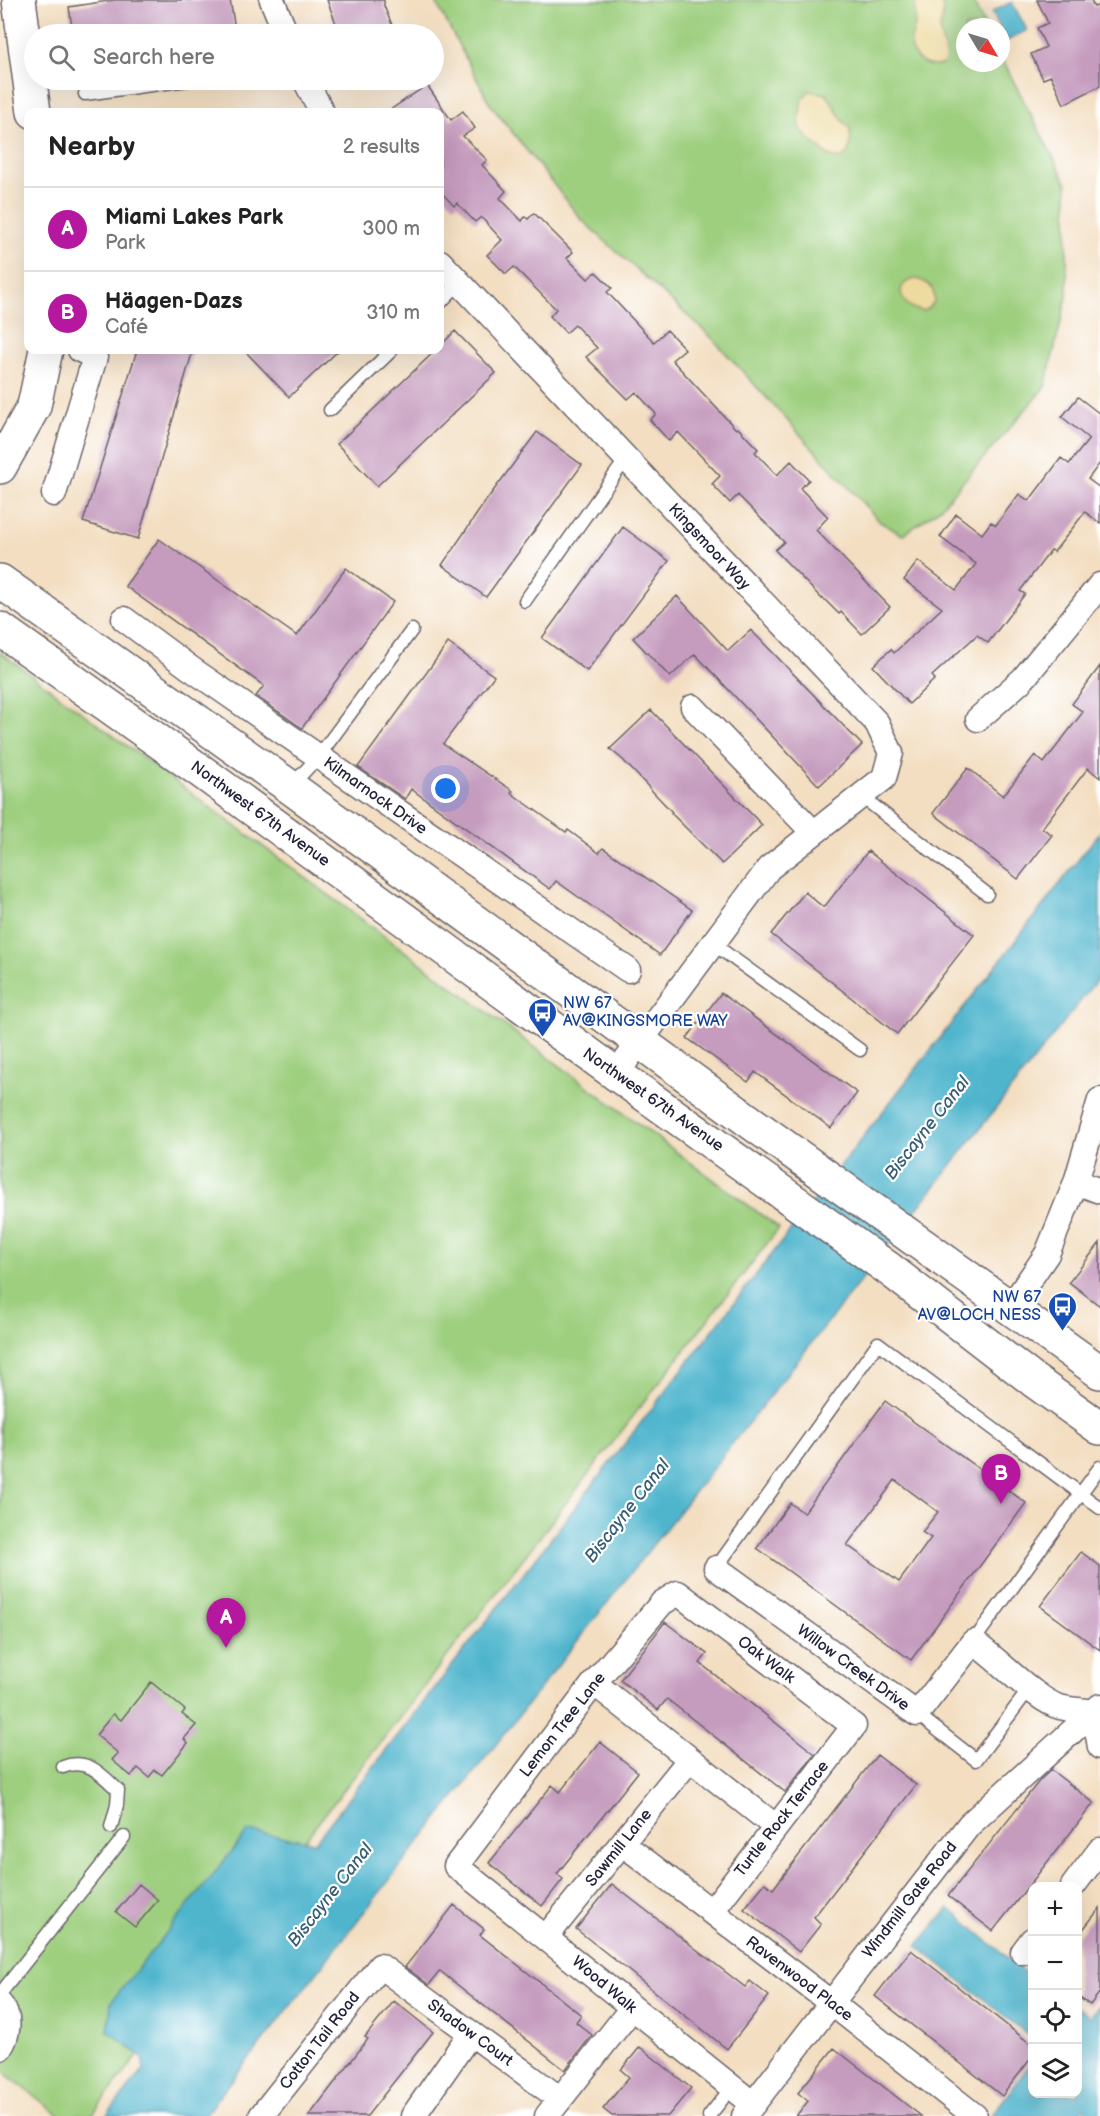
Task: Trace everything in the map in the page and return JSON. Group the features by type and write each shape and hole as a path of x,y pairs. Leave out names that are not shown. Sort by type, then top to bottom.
{"main road":[{"path":"20,0 24,32"},
{"path":"31,90 34,108"},
{"path":"0,467 34,406 45,354"},
{"path":"0,581 290,787 749,1121 1100,1372"},
{"name":"Northwest 67th Avenue","path":"0,629 889,1269 1100,1428"},
{"path":"267,819 290,787"},
{"path":"935,1305 961,1311 994,1314 1010,1308"},
{"path":"1010,1308 1009,1326 1020,1358 1034,1380"}],"street":[{"path":"272,0 282,24"},
{"path":"310,90 320,108"},
{"name":"Kingsmoor Way","path":"444,266 877,723 891,753 885,778 769,868 616,1074"},
{"path":"54,494 96,357 89,354"},
{"path":"978,719 1023,679 1100,585"},
{"name":"Kilmarnock Drive","path":"124,619 190,668 628,970"},
{"path":"693,707 813,832"},
{"path":"1010,1308 1047,1254 1076,1182 1100,1100"},
{"path":"1076,1182 1100,1191"},
{"name":"Willow Creek Drive","path":"716,1568 917,1714 974,1641"},
{"name":"Lemon Tree Lane","path":"456,1866 594,1683 662,1603 678,1593"},
{"name":"Oak Walk","path":"678,1593 854,1726"},
{"path":"974,1641 1030,1688 1058,1707 1097,1709 1100,1747"},
{"path":"594,1683 776,1827"},
{"name":"Windmill Gate Road","path":"749,2110 830,2002 969,1825 1097,1709"},
{"name":"Turtle Rock Terrace","path":"711,1912 854,1726"},
{"name":"Sawmill Lane","path":"546,1936 690,1759"},
{"name":"Ravenwood Place","path":"622,1844 975,2116"},
{"path":"1076,1882 1100,1850"},
{"name":"Wood Walk","path":"456,1866 732,2087 749,2110"},
{"name":"Shadow Court","path":"380,1966 470,2034 554,2108"},
{"name":"Cotton Tail Road","path":"261,2116 380,1966"},
{"path":"0,2004 7,2015 8,2024 6,2036 0,2048"},
{"path":"554,2108 632,2008"},
{"path":"413,2116 470,2034"}],"lane":[{"path":"85,94 114,90"},
{"path":"444,299 459,283"},
{"path":"330,410 388,354"},
{"path":"525,601 626,459"},
{"path":"290,787 318,757 412,630"},
{"path":"861,796 987,894"},
{"path":"712,944 860,1050"},
{"path":"716,1568 878,1343 1100,1508"},
{"path":"974,1641 1100,1467"},
{"path":"917,1714 976,1760 1030,1688"},
{"path":"63,1767 73,1763 85,1764 102,1775 118,1790 117,1805 111,1827"},
{"path":"0,1994 124,1837"},
{"path":"709,2116 732,2087"}],"green space":[{"path":"435,0 972,0 981,18 956,18 956,72 1009,72 1067,184 1067,297 1045,387 940,508 903,535 880,522 712,338 581,219 490,104"},
{"path":"0,652 779,1228 91,2116 60,2116 0,2069"}],"sand":[{"path":"916,0 940,0 942,4 940,35 946,55 944,64 932,66 922,62 914,54 911,38"},
{"path":"809,91 826,94 849,127 849,148 847,153 840,158 828,156 801,130 799,120 802,99"},
{"path":"917,279 928,284 934,293 934,302 925,311 910,306 902,296 903,285"}],"water":[{"path":"1012,2 1027,30 1010,39 1010,18 995,18 992,12"},
{"name":"Biscayne Canal","path":"1100,832 1100,976 204,2116 106,2116 144,2069 142,2057 108,2031 111,2002 248,1831 315,1842"},
{"path":"949,1908 1028,1975 1028,2035 917,1946"},
{"path":"1100,2004 1100,2116 1094,2116 1084,2108 1077,2116 991,2116 1028,2067 1028,2098 1082,2098 1082,2010 1090,2017"}],"building":[{"path":"115,0 230,0 234,24 72,24 69,7"},
{"path":"327,0 384,0 384,6 392,24 336,24"},
{"path":"1037,0 1091,0 1094,7 1100,5 1100,86 1064,104 1051,76 1043,79 1031,54 1046,47 1037,28 1048,23"},
{"path":"420,90 430,90 443,108 393,108"},
{"path":"444,110 451,120 463,111 475,128 463,136 487,160 482,165 506,191 500,198 522,221 534,213 573,252 567,258 588,279 596,272 612,288 607,292 654,342 667,330 685,349 672,360 736,429 738,428 758,449 755,452 777,475 791,461 809,480 800,488 828,517 816,530 890,607 862,634 841,612 839,614 822,599 775,550 784,542 738,495 730,503 712,484 720,476 678,432 669,441 650,420 656,414 636,392 628,399 586,357 597,348 575,325 566,333 550,316 556,309 514,267 506,274 487,255 502,240 481,217 475,222 457,203 454,206 444,195"},
{"path":"455,331 496,373 377,486 337,444 432,354 444,354 444,342"},
{"path":"136,354 192,354 138,539 83,522"},
{"path":"248,354 335,354 289,397"},
{"path":"1078,397 1100,414 1100,463 1088,479 1100,488 1100,523 1085,512 1054,552 1051,550 1020,591 1025,594 988,643 977,635 932,676 935,679 909,704 873,666 891,649 894,653 942,608 904,580 918,561 956,590 976,564 940,537 956,514 982,534 991,522 996,525 1019,494 1029,501 1061,458 1069,464 1089,439 1062,417"},
{"path":"537,432 582,465 486,597 442,565"},
{"path":"623,527 669,561 587,671 542,638"},
{"path":"159,539 297,636 346,568 393,602 302,728 256,696 264,686 125,586"},
{"path":"677,596 728,651 751,630 862,745 819,786 695,654 670,677 633,638"},
{"path":"448,643 494,676 443,744 513,791 511,793 566,832 568,830 599,853 603,848 692,910 660,955 556,881 550,889 411,789 405,799 358,767"},
{"path":"1100,666 1100,778 1088,768 1042,828 1052,835 1018,879 933,813 968,768 1003,796 1035,755 1044,763 1083,712 1072,704"},
{"path":"651,710 762,825 722,864 610,749"},
{"path":"868,851 974,935 897,1034 771,934 805,892 823,907 825,906"},
{"path":"721,993 857,1093 831,1128 755,1072 748,1082 687,1038"},
{"path":"1100,1243 1100,1306 1069,1282"},
{"path":"885,1401 1026,1503 911,1660 757,1548 790,1503 804,1513","holes":["895,1480 938,1512 922,1532 931,1538 899,1582 847,1545"]},
{"path":"1081,1552 1100,1566 1100,1650 1040,1606"},
{"path":"665,1622 707,1654 700,1663 815,1754 785,1792 667,1699 658,1710 620,1680"},
{"path":"151,1682 185,1710 182,1714 196,1725 184,1739 188,1743 162,1775 155,1770 149,1777 138,1768 131,1776 112,1760 118,1753 96,1735 113,1714 121,1720"},
{"path":"600,1742 638,1772 557,1874 563,1879 542,1906 489,1863 552,1785 560,1792"},
{"path":"877,1755 916,1785 814,1917 821,1924 799,1952 744,1909 765,1883 773,1889"},
{"path":"1051,1770 1094,1803 1032,1882 1028,1882 1028,1887 993,1931 948,1896 1040,1780"},
{"path":"139,1884 158,1900 135,1927 116,1912"},
{"path":"612,1884 745,1987 750,1981 769,1996 727,2049 576,1929"},
{"path":"454,1905 484,1929 480,1935 581,2015 576,2022 592,2035 565,2070 440,1971 429,1985 405,1967"},
{"path":"1100,1908 1100,1992 1090,2005 1082,1999 1082,1931"},
{"path":"911,1950 1028,2042 1028,2062 1002,2096 875,1996"},
{"path":"394,2001 433,2032 367,2116 309,2116 368,2039 365,2037"},
{"path":"640,2047 691,2088 668,2116 612,2116 603,2109 629,2077 621,2070"},
{"path":"834,2048 921,2116 796,2116 808,2101 798,2093"}],"place":[{"name":"NW 67 AV@KINGSMORE WAY","path":"542,1038"},
{"name":"NW 67 AV@LOCH NESS","path":"1062,1332"},
{"name":"Häagen-Dazs","path":"1001,1504"},
{"name":"Miami Lakes Park","path":"226,1648"}]}
